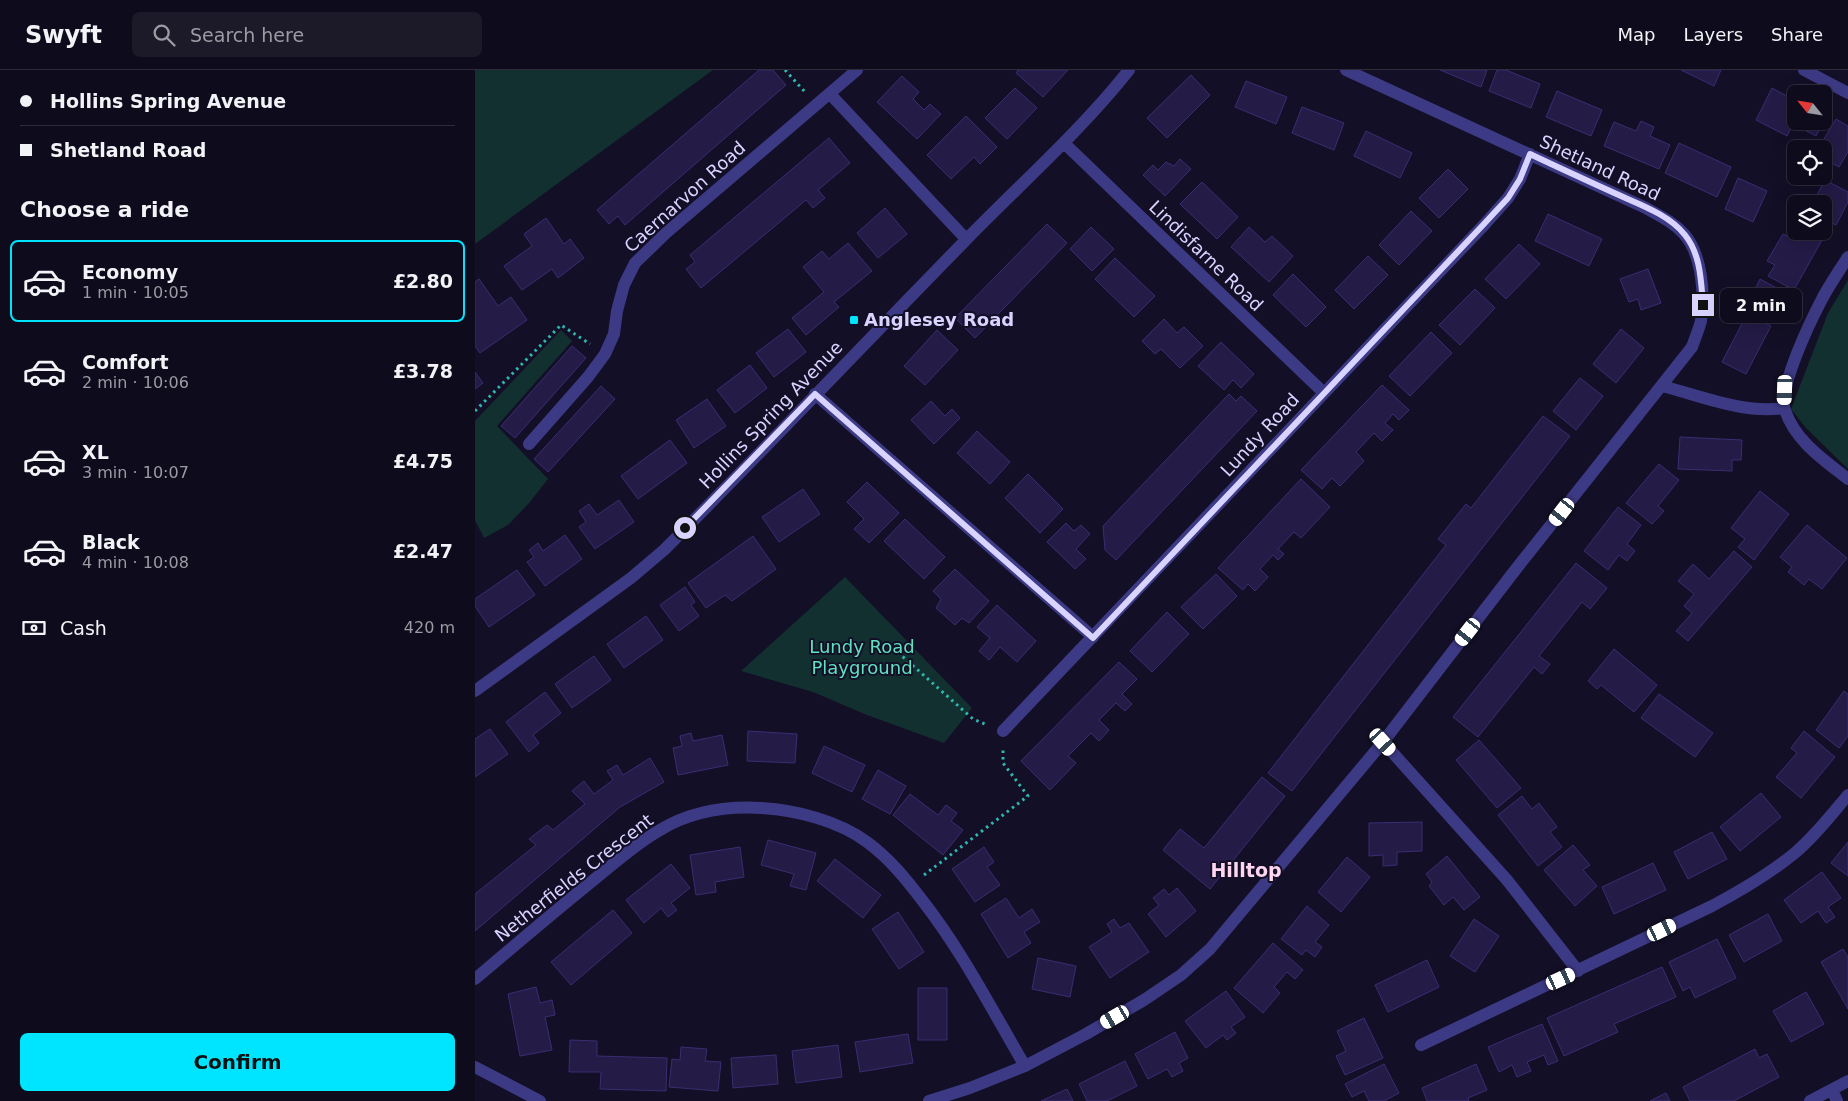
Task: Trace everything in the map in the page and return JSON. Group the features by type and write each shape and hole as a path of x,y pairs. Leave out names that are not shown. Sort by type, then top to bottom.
{"street":[{"name":"Caernarvon Road","path":"529,444 588,377 605,354 614,334 617,311 625,285 635,263 665,234 857,70"},
{"name":"Hollins Spring Avenue","path":"475,691 631,578 664,550 966,239 1064,143 1114,90 1129,70"},
{"name":"Shetland Road","path":"929,1101 970,1088 1025,1066 1086,1034 1181,976 1210,949 1383,742 1516,568 1692,346 1700,323 1703,305 1701,276 1694,250 1686,236 1673,223 1646,208 1346,70"},
{"path":"1804,70 1848,93"},
{"path":"829,94 966,239"},
{"name":"Lindisfarne Road","path":"1064,143 1324,393"},
{"name":"Lundy Road","path":"1003,731 1508,198 1520,179 1530,154"},
{"path":"1848,257 1822,299 1795,359 1785,390 1784,408 1790,423 1802,439 1817,455 1848,479"},
{"path":"1662,386 1742,407 1767,410 1784,408"},
{"path":"815,394 1093,638"},
{"path":"1383,742 1507,880 1578,971"},
{"path":"1421,1044 1578,971 1712,906 1756,882 1797,851 1848,795"},
{"name":"Netherfields Crescent","path":"475,979 559,907 660,830 687,817 717,809 772,808 823,820 843,828 867,842 891,863 940,923 963,958 1025,1066"},
{"path":"475,1067 540,1101"},
{"path":"1810,1101 1834,1095 1848,1081"}],"path":[{"path":"785,70 816,105"},
{"path":"475,411 561,325 605,354"},
{"path":"893,648 973,719 1003,731 1003,763 1027,796 911,886"}],"green space":[{"path":"475,70 713,70 475,244"},
{"path":"1848,280 1848,469 1806,428 1791,409 1828,313"},
{"path":"561,330 572,341 497,426 548,479 508,525 484,538 475,520 475,421"},
{"name":"Lundy Road Playground","path":"845,577 972,708 944,743 867,715 813,692 741,671"}],"building":[{"path":"759,70 773,70 786,85 625,225 618,216 609,224 597,210"},
{"path":"1018,70 1068,70 1043,97 1016,73"},
{"path":"1440,70 1487,70 1481,87"},
{"path":"1497,70 1506,70 1540,84 1531,108 1489,91"},
{"path":"1681,70 1721,70 1714,86"},
{"path":"1191,75 1210,95 1167,138 1147,118"},
{"path":"902,76 919,92 913,99 924,110 930,104 941,114 917,139 877,102"},
{"path":"1246,81 1287,97 1276,124 1235,107"},
{"path":"1015,88 1037,108 1007,139 985,118"},
{"path":"1772,88 1787,96 1787,130 1790,130 1787,136 1756,120"},
{"path":"1557,91 1602,110 1591,136 1546,117"},
{"path":"1302,107 1344,123 1334,150 1292,133"},
{"path":"966,116 997,147 980,164 974,157 951,179 927,155"},
{"path":"1836,119 1848,126 1848,152 1839,167 1832,163 1832,140 1823,140 1829,130 1833,130 1833,124"},
{"path":"1641,121 1654,127 1650,136 1670,145 1659,169 1604,146 1614,122 1636,131"},
{"path":"1804,130 1819,130 1816,136"},
{"path":"1366,131 1412,153 1400,178 1354,156"},
{"path":"829,138 850,163 818,190 825,198 813,208 806,200 701,288 686,269 695,262 690,255"},
{"path":"1679,143 1731,167 1717,197 1665,173"},
{"path":"1180,159 1191,169 1165,196 1143,175 1153,165 1158,170 1166,162 1174,166"},
{"path":"1448,169 1468,189 1439,218 1419,198"},
{"path":"1738,178 1767,191 1753,222 1725,209"},
{"path":"1202,182 1238,217 1217,239 1180,204"},
{"path":"1832,184 1848,192 1848,202 1836,225 1832,223 1832,195 1817,195 1822,185"},
{"path":"885,208 907,234 878,258 857,233"},
{"path":"1411,211 1432,231 1399,265 1379,245"},
{"path":"1548,214 1602,239 1589,266 1535,241"},
{"path":"546,218 564,244 570,239 584,258 558,278 552,269 522,290 504,266 532,246 524,234"},
{"path":"1047,224 1067,243 975,338 955,318"},
{"path":"1091,227 1114,249 1092,271 1070,249"},
{"path":"1249,227 1265,242 1272,236 1293,256 1269,282 1231,247"},
{"path":"1783,234 1787,236 1787,240 1822,240 1794,290 1768,276 1775,265 1767,261"},
{"path":"848,243 872,271 834,302 839,307 806,335 792,318 824,292 803,267 822,251 829,259"},
{"path":"1519,244 1540,264 1506,299 1485,279"},
{"path":"1368,256 1388,275 1354,309 1335,290"},
{"path":"1115,258 1155,296 1134,317 1095,279"},
{"path":"1648,269 1661,303 1641,310 1638,299 1629,302 1620,279"},
{"path":"1293,274 1326,307 1306,327 1273,295"},
{"path":"479,279 498,306 511,297 527,320 480,353 475,346 475,282"},
{"path":"1760,279 1786,293 1774,317 1748,304"},
{"path":"1475,289 1495,308 1460,345 1439,325"},
{"path":"1747,314 1771,326 1746,374 1722,362"},
{"path":"1164,319 1177,333 1184,327 1203,346 1180,368 1161,349 1155,354 1142,341"},
{"path":"788,329 806,352 774,377 756,353"},
{"path":"1621,329 1644,348 1616,383 1593,364"},
{"path":"937,330 958,350 925,385 904,366"},
{"path":"1431,332 1452,353 1410,396 1389,376"},
{"path":"1221,342 1254,374 1241,388 1233,380 1224,390 1198,366"},
{"path":"572,346 586,358 515,438 501,426"},
{"path":"750,365 767,388 735,413 717,390"},
{"path":"475,372 483,383 475,389"},
{"path":"1580,378 1603,396 1576,430 1553,411"},
{"path":"1382,385 1409,410 1399,420 1393,414 1385,423 1393,430 1382,441 1374,433 1356,452 1364,461 1340,486 1332,478 1322,489 1301,470"},
{"path":"601,386 615,399 548,472 534,459"},
{"path":"1229,394 1236,401 1241,396 1257,411 1116,560 1105,550 1103,526"},
{"path":"707,399 726,426 694,448 676,420"},
{"path":"931,401 945,416 952,409 960,418 934,444 911,420"},
{"path":"1543,416 1570,436 1292,791 1268,773 1446,545 1438,539 1466,504 1471,508"},
{"path":"977,431 1010,462 990,484 957,453"},
{"path":"1680,437 1742,440 1741,460 1732,460 1732,471 1678,469"},
{"path":"670,440 687,463 638,499 621,476"},
{"path":"1659,464 1679,480 1658,506 1664,511 1652,524 1626,503"},
{"path":"1028,474 1063,509 1040,533 1005,498"},
{"path":"1301,479 1330,507 1301,538 1294,532 1278,549 1284,554 1278,560 1273,555 1260,569 1268,577 1255,591 1248,584 1243,590 1218,568"},
{"path":"867,482 899,513 869,543 854,529 864,519 847,502"},
{"path":"803,489 820,514 779,542 762,517"},
{"path":"1760,491 1789,514 1754,560 1738,547 1745,539 1731,528"},
{"path":"619,500 634,522 595,549 579,527 586,522 579,511 589,504 597,515"},
{"path":"1618,507 1641,525 1627,544 1635,551 1627,561 1619,555 1608,570 1584,551"},
{"path":"905,519 945,557 924,579 884,541"},
{"path":"1066,523 1074,531 1081,525 1090,534 1076,549 1086,559 1075,569 1047,542"},
{"path":"1807,525 1847,558 1822,589 1809,579 1804,585 1788,572 1792,567 1780,557"},
{"path":"565,535 582,559 545,586 527,562 534,557 529,550 538,543 543,551"},
{"path":"753,536 776,569 732,601 725,595 706,608 688,583"},
{"path":"1734,551 1752,567 1688,641 1676,631 1692,613 1684,606 1694,594 1678,581 1693,564 1709,579"},
{"path":"1576,563 1607,588 1590,609 1582,602 1539,656 1550,664 1542,674 1534,667 1478,737 1453,717"},
{"path":"955,569 989,601 969,623 962,618 955,625 936,608 941,599 933,591"},
{"path":"517,570 535,595 489,627 475,606 475,599"},
{"path":"1216,574 1237,596 1203,629 1181,607"},
{"path":"685,587 695,602 691,605 699,616 679,631 660,605"},
{"path":"997,605 1036,641 1017,662 1000,647 989,660 979,651 990,638 977,627"},
{"path":"1167,612 1189,634 1152,672 1130,651"},
{"path":"646,616 663,640 624,668 607,644"},
{"path":"1614,649 1657,685 1634,712 1601,685 1597,689 1588,681"},
{"path":"594,656 611,680 572,708 555,684"},
{"path":"1119,662 1137,679 1122,694 1132,704 1125,711 1116,703 1099,720 1109,730 1099,741 1091,733 1068,756 1076,763 1050,790 1021,761"},
{"path":"1844,691 1848,694 1848,736 1839,748 1816,730"},
{"path":"545,692 561,713 533,735 539,743 529,752 506,722"},
{"path":"1659,694 1713,733 1695,757 1641,718"},
{"path":"490,729 508,754 475,777 475,739"},
{"path":"748,731 797,734 795,763 747,761"},
{"path":"1804,731 1835,757 1801,798 1776,777 1797,753 1791,748"},
{"path":"691,733 693,741 722,735 728,765 678,775 673,748 682,746 680,736"},
{"path":"1479,740 1521,788 1497,808 1456,760"},
{"path":"824,746 865,765 852,792 812,773"},
{"path":"650,758 664,782 620,807 475,931 475,894 536,845 529,839 547,825 553,830 585,804 572,791 584,781 594,794 613,780 607,771 617,765 623,775"},
{"path":"878,770 906,786 890,814 862,799"},
{"path":"1262,777 1285,796 1210,889 1163,850 1180,829 1204,848"},
{"path":"1761,793 1781,817 1740,851 1720,827"},
{"path":"910,794 938,815 946,805 957,813 951,821 963,830 943,855 893,815"},
{"path":"1522,796 1532,809 1539,803 1557,827 1550,832 1562,847 1538,866 1498,815"},
{"path":"1422,822 1422,851 1397,852 1397,865 1383,866 1383,855 1369,856 1369,823"},
{"path":"1712,832 1727,859 1688,879 1674,852"},
{"path":"768,840 816,853 806,890 790,886 794,874 761,865"},
{"path":"1848,842 1848,876 1831,863"},
{"path":"1573,845 1590,865 1583,870 1597,886 1575,906 1544,870"},
{"path":"740,847 744,877 715,882 716,892 696,895 690,855"},
{"path":"984,847 994,862 987,867 1000,885 975,902 952,869"},
{"path":"1447,856 1480,897 1464,910 1453,897 1444,905 1429,886 1432,882 1426,874"},
{"path":"1347,857 1370,877 1341,912 1318,892"},
{"path":"835,859 881,895 863,918 817,881"},
{"path":"1653,863 1666,890 1614,914 1602,887"},
{"path":"671,864 690,888 671,903 677,910 668,917 661,908 644,923 626,900"},
{"path":"1822,872 1841,898 1828,907 1835,917 1826,923 1818,911 1801,923 1784,900"},
{"path":"1177,888 1196,911 1166,937 1148,914 1159,905 1153,898 1164,889 1169,895"},
{"path":"1006,898 1019,918 1032,909 1040,922 1024,932 1031,943 1008,958 981,914"},
{"path":"1307,906 1329,925 1315,942 1322,947 1315,957 1306,950 1302,955 1281,939"},
{"path":"613,910 632,933 571,985 551,962"},
{"path":"898,912 924,952 899,969 872,929"},
{"path":"1768,914 1782,941 1744,962 1729,935"},
{"path":"1114,919 1120,928 1129,923 1149,952 1110,978 1089,947 1112,932 1107,924"},
{"path":"1474,919 1499,936 1475,972 1450,956"},
{"path":"1717,939 1736,978 1695,998 1690,987 1683,991 1669,962"},
{"path":"1273,943 1303,970 1295,979 1287,972 1274,987 1280,993 1263,1013 1234,988"},
{"path":"1843,949 1848,957 1848,1009 1821,962"},
{"path":"1038,958 1076,966 1070,997 1032,989"},
{"path":"1427,960 1439,987 1388,1012 1375,985"},
{"path":"1662,967 1676,997 1614,1024 1618,1032 1564,1056 1547,1018"},
{"path":"536,987 540,1003 552,1000 555,1015 545,1017 552,1050 520,1056 508,994"},
{"path":"918,988 947,988 947,1040 918,1040"},
{"path":"1226,991 1245,1017 1231,1027 1236,1033 1227,1040 1223,1035 1206,1048 1185,1021"},
{"path":"1806,992 1824,1024 1791,1042 1773,1011"},
{"path":"1364,1018 1383,1058 1345,1075 1336,1056 1346,1051 1337,1031"},
{"path":"1542,1024 1558,1061 1548,1065 1544,1055 1527,1062 1531,1071 1517,1077 1512,1065 1499,1072 1488,1047"},
{"path":"1175,1032 1188,1058 1179,1063 1183,1071 1172,1077 1167,1069 1148,1079 1135,1054"},
{"path":"908,1034 913,1063 860,1072 855,1042"},
{"path":"570,1040 597,1041 597,1056 667,1058 666,1091 600,1089 601,1072 569,1072"},
{"path":"838,1045 842,1077 796,1083 792,1051"},
{"path":"681,1047 707,1049 705,1061 721,1062 718,1091 669,1087 672,1059 680,1060"},
{"path":"1755,1049 1759,1058 1767,1054 1779,1077 1734,1101 1690,1101 1683,1087"},
{"path":"776,1055 778,1084 733,1088 731,1058"},
{"path":"1125,1061 1137,1086 1107,1101 1087,1101 1079,1084"},
{"path":"1384,1064 1399,1093 1384,1101 1369,1101 1364,1091 1352,1097 1345,1084"},
{"path":"1476,1064 1487,1090 1468,1098 1469,1101 1427,1101 1422,1088"},
{"path":"1067,1089 1073,1101 1041,1101"},
{"path":"1666,1093 1670,1101 1650,1101"}],"place":[{"name":"Anglesey Road","path":"854,320"}],"district":[{"name":"Hilltop","path":"1246,870"}],"route":[{"path":"685,528 815,394 1093,638 1508,198 1520,179 1530,154 1646,208 1673,223 1686,236 1694,250 1701,276 1703,305"}]}
